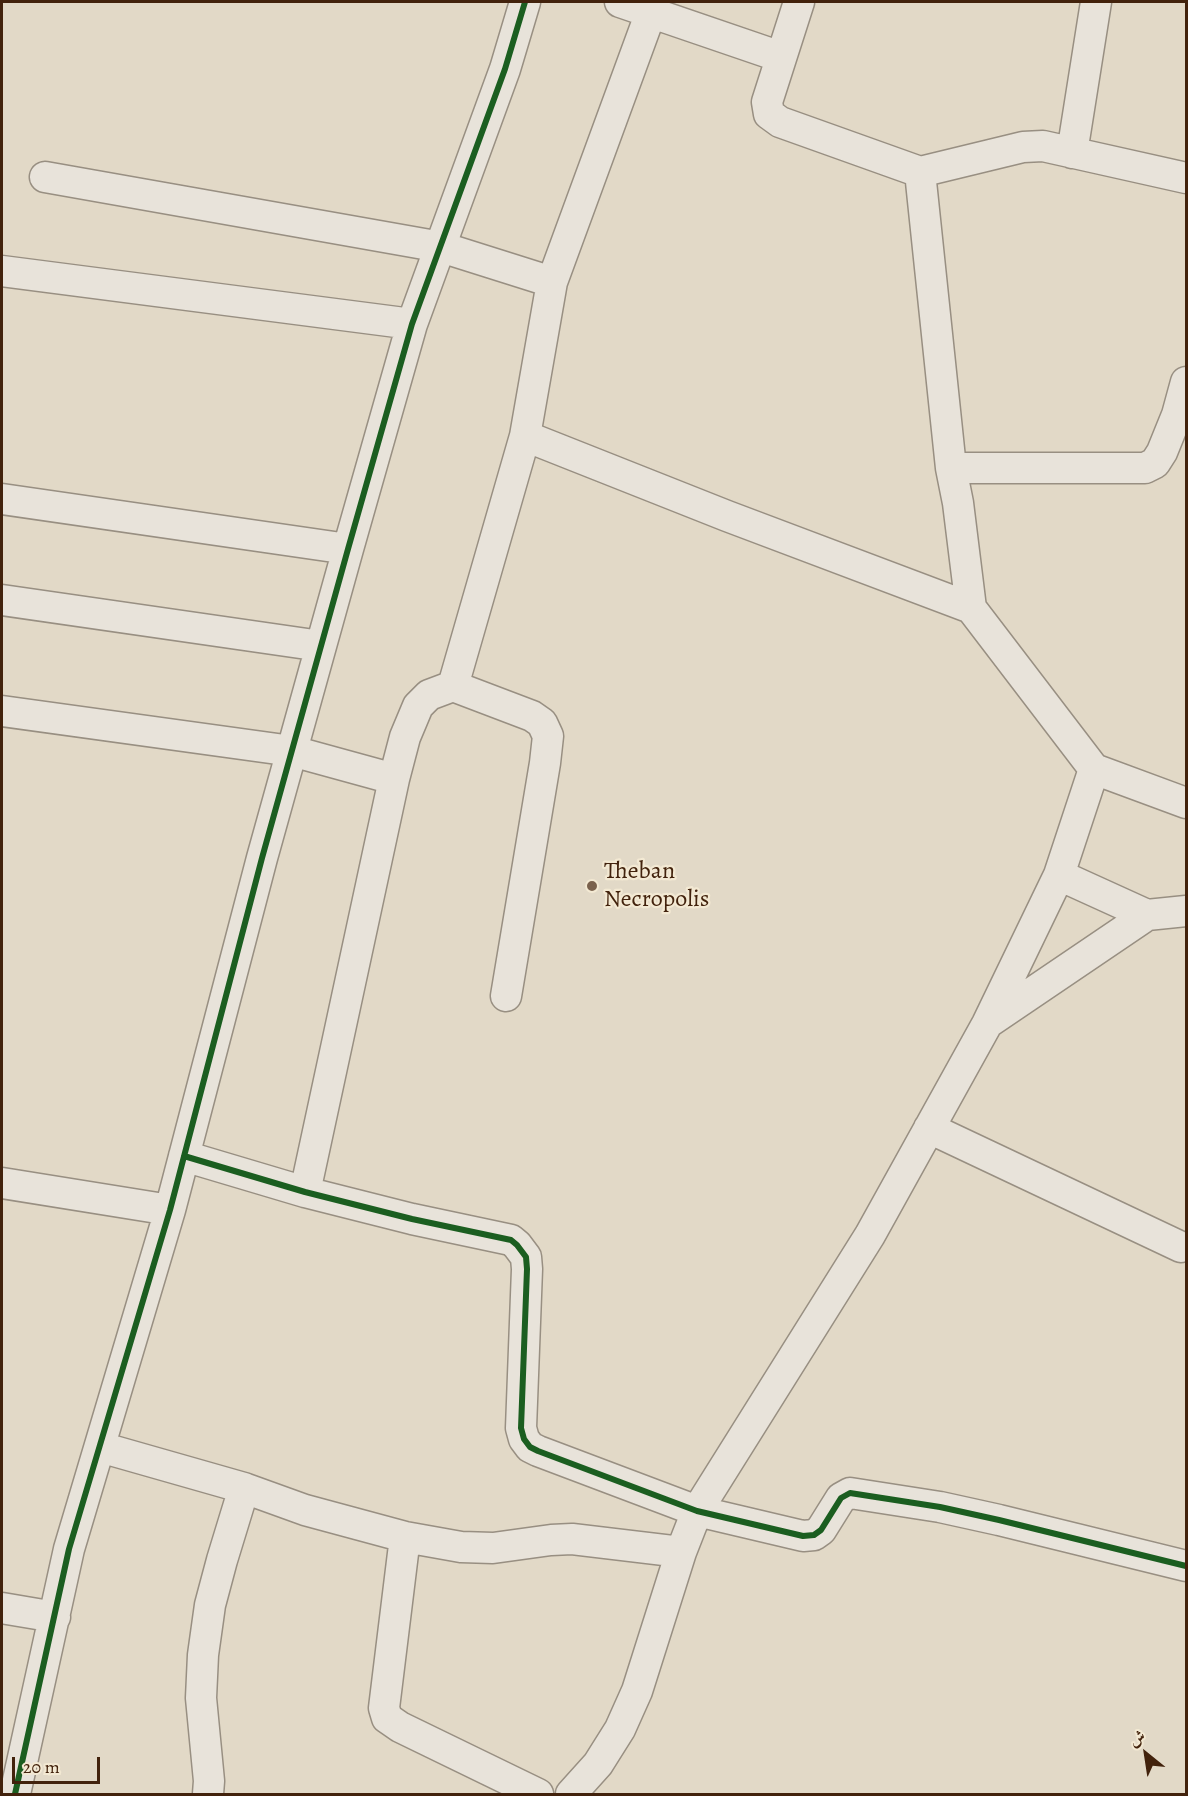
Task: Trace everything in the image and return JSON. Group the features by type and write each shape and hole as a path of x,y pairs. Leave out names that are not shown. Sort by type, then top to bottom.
{"street":[{"path":"16,1785 69,1549 170,1210 292,751 412,324 505,69 525,2"},
{"path":"620,2 781,57"},
{"path":"799,2 767,102 767,110 774,118 920,172 1023,147 1043,146 1186,178"},
{"path":"1072,153 1096,2"},
{"path":"453,686 525,436 552,282 651,12"},
{"path":"920,172 951,468 958,503 971,608 1094,769 1186,803"},
{"path":"45,177 441,247 552,282"},
{"path":"2,270 412,324"},
{"path":"951,468 1145,468 1155,463 1162,452 1177,415 1186,382"},
{"path":"525,436 971,608"},
{"path":"2,499 348,549"},
{"path":"2,600 321,646"},
{"path":"305,1192 405,737 418,706 429,695 453,686 532,716 542,723 548,736 506,996"},
{"path":"2,711 292,751 394,779"},
{"path":"571,1794 598,1764 620,1729 637,1691 681,1552 697,1511 870,1235 987,1024 1059,875 1094,769"},
{"path":"1059,875 1147,915"},
{"path":"987,1024 1147,915 1186,911"},
{"path":"929,1128 1181,1247"},
{"path":"184,1156 305,1192 412,1219 511,1240 518,1245 526,1257 527,1269 521,1428 524,1439 538,1452 697,1511 803,1536 814,1534 825,1525 841,1498 850,1493 940,1507 1186,1566"},
{"path":"2,1184 170,1210"},
{"path":"100,1447 244,1488 305,1510 405,1537 461,1547 493,1548 572,1539 681,1552"},
{"path":"208,1794 209,1781 201,1698 203,1655 210,1605 244,1488"},
{"path":"405,1537 384,1708 387,1718 400,1727 538,1794"},
{"path":"2,1608 55,1617"}],"cycle path":[{"path":"15,1794 69,1549 170,1210 262,858 412,324 505,69 525,2"},
{"path":"184,1156 305,1192 412,1219 511,1240 526,1257 527,1269 521,1428 524,1439 530,1447 538,1451 697,1511 803,1536 814,1535 821,1530 841,1498 850,1493 940,1507 1186,1566"}],"place":[{"name":"Theban Necropolis","path":"592,886"}]}
